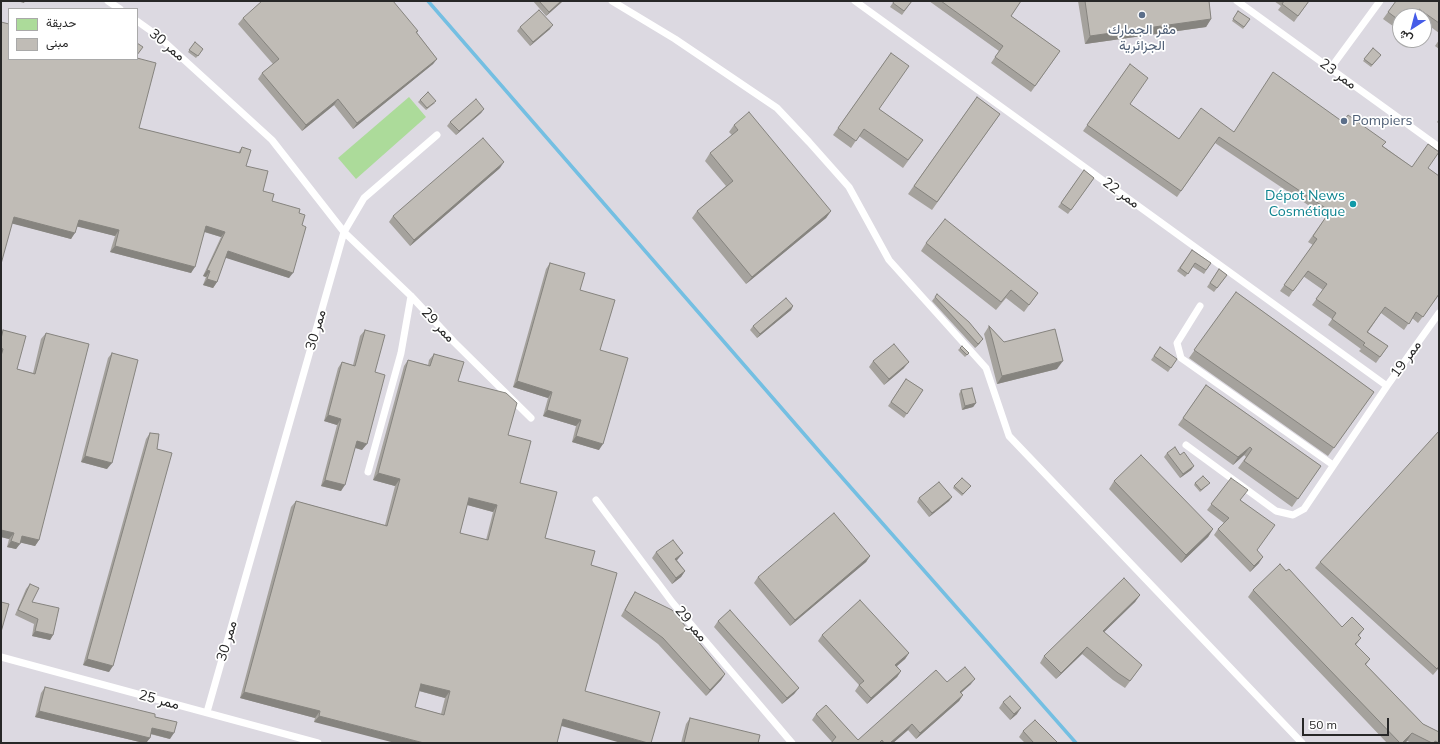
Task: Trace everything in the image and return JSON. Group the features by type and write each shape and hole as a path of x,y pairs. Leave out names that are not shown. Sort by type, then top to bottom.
{"lane":[{"path":"108,1 118,8"},
{"path":"612,1 675,40 777,108 809,142 849,187 890,260 986,368 1009,436 1302,743"},
{"name":"ممر 22","path":"855,1 1387,386"},
{"name":"ممر 23","path":"1236,1 1439,147"},
{"path":"1330,69 1380,1"},
{"name":"ممر 30","path":"138,22 158,36 272,140 344,232 207,712"},
{"path":"344,232 364,198 437,135"},
{"name":"ممر 29","path":"344,232 411,296 454,342 531,418"},
{"path":"368,472 401,353 411,296"},
{"path":"1200,306 1177,343 1181,358 1333,465"},
{"name":"ممر 19","path":"1186,445 1276,511 1293,515 1304,509 1387,386 1439,313"},
{"name":"ممر 29","path":"596,500 672,602 792,743"},
{"name":"ممر 25","path":"1,657 318,743"}],"shaded area":[{"path":"1,1 1439,1 1439,743 1,743"}],"green space":[{"path":"409,97 426,117 356,179 338,158"}],"building":[{"path":"262,1 393,1 418,31 416,32 437,59 357,123 338,99 306,125 262,73 279,59 243,18"},
{"path":"539,1 561,1 549,12"},
{"path":"894,1 912,1 904,11 893,3"},
{"path":"941,1 1021,1 1011,16 1060,51 1035,86 995,57 1003,46"},
{"name":"مقر الجمارك الجزائرية","path":"1085,1 1209,1 1211,19 1090,36"},
{"path":"1284,1 1309,1 1298,16 1282,4"},
{"path":"1396,1 1439,1 1439,23 1432,18 1432,8 1392,8 1392,15 1388,12"},
{"path":"539,10 553,25 533,42 520,27"},
{"path":"1238,11 1250,19 1244,27 1233,19"},
{"path":"1,22 8,24 8,60 138,60 138,58 156,63 139,128 240,153 242,147 251,150 246,166 268,171 263,191 274,194 272,201 300,209 299,213 305,215 302,225 306,227 293,273 228,251 217,282 207,279 210,271 207,270 225,232 206,226 195,267 115,246 119,230 79,220 75,233 14,217 1,264"},
{"path":"195,42 203,49 198,56 189,50"},
{"path":"138,44 143,47 138,54"},
{"path":"1373,48 1381,55 1372,65 1364,59"},
{"path":"891,53 909,66 879,109 923,140 908,160 864,129 856,141 838,128"},
{"path":"1130,64 1148,78 1130,104 1179,139 1201,108 1234,132 1273,72 1343,122 1348,115 1386,142 1382,146 1412,167 1428,144 1439,152 1428,168 1439,176 1439,294 1423,317 1416,312 1409,324 1385,307 1367,332 1388,346 1380,357 1363,345 1365,343 1332,319 1336,313 1316,299 1327,284 1308,271 1293,291 1284,285 1317,239 1313,236 1330,211 1219,137 1181,191 1087,125"},
{"path":"428,92 436,101 427,108 420,100"},
{"path":"977,97 1000,114 937,202 914,186"},
{"path":"476,99 484,109 459,131 450,122"},
{"path":"749,112 831,211 752,277 697,211 733,181 710,153 738,130 734,125"},
{"path":"483,138 504,162 414,240 393,216"},
{"path":"1084,170 1094,178 1071,210 1061,203"},
{"path":"945,219 1038,293 1029,305 1011,290 1001,302 926,243"},
{"path":"1192,250 1211,263 1206,270 1195,263 1188,274 1180,268"},
{"path":"550,263 585,273 580,290 615,300 600,350 628,358 603,444 576,436 581,420 547,410 552,392 517,381"},
{"path":"1219,269 1227,275 1217,288 1210,283"},
{"path":"1236,292 1374,392 1334,448 1194,350"},
{"path":"937,294 969,322 983,339 978,344 935,297"},
{"path":"786,298 793,306 760,334 753,326"},
{"path":"989,326 1004,342 1055,329 1063,361 1002,376"},
{"path":"3,330 26,336 17,369 35,374 46,333 89,344 39,540 22,536 20,544 11,541 14,533 1,530 1,356 3,349 1,348 1,339"},
{"path":"365,330 385,335 375,372 385,375 367,444 357,441 345,485 325,480 341,419 328,415 342,362 355,366"},
{"path":"894,344 909,362 889,379 873,361"},
{"path":"962,346 969,353 967,355 960,348"},
{"path":"1160,347 1177,359 1171,368 1154,356"},
{"path":"112,353 138,360 112,463 85,456"},
{"path":"434,354 464,362 458,381 506,393 517,403 508,435 531,441 520,483 557,492 545,538 595,551 591,565 617,573 585,691 660,712 651,743 563,719 557,743 424,743 319,716 320,711 244,692 296,501 387,526 400,479 378,473 408,360 430,366","holes":["469,498 497,505 488,540 460,533","421,684 450,691 444,715 415,707"]},
{"path":"906,379 923,390 907,414 891,402"},
{"path":"1206,385 1321,466 1298,499 1244,461 1252,449 1250,447 1238,457 1183,418"},
{"path":"972,388 976,403 965,406 961,390"},
{"path":"1439,431 1439,666 1437,669 1320,562"},
{"path":"150,433 159,434 157,449 172,453 113,666 87,659"},
{"path":"1175,447 1180,455 1184,452 1194,466 1183,474 1167,453"},
{"path":"1141,455 1213,529 1186,555 1114,481"},
{"path":"1203,476 1210,483 1201,490 1195,483"},
{"path":"962,478 971,486 963,494 954,486"},
{"path":"1231,478 1248,490 1240,500 1275,525 1257,550 1263,557 1254,566 1218,529 1229,518 1211,504"},
{"path":"939,482 952,497 932,513 919,498"},
{"path":"834,513 870,556 795,620 758,577"},
{"path":"673,540 683,553 675,559 685,571 676,578 656,552"},
{"path":"1280,564 1286,571 1289,569 1342,627 1352,617 1364,629 1358,635 1361,638 1355,644 1370,659 1365,664 1423,724 1439,732 1439,743 1435,741 1432,743 1412,733 1402,743 1400,743 1253,590"},
{"path":"1124,578 1140,595 1103,631 1142,665 1130,681 1087,647 1061,673 1044,656"},
{"path":"30,584 39,588 32,602 59,608 53,635 35,631 38,619 18,610"},
{"path":"635,592 672,610 725,674 710,690 663,638 625,610"},
{"path":"860,600 909,653 895,665 901,671 871,698 859,685 864,681 822,635"},
{"path":"1,602 9,604 1,632"},
{"path":"730,610 799,688 787,698 718,621"},
{"path":"965,667 975,679 960,692 963,695 920,733 912,724 890,743 884,743 882,740 879,743 831,743 836,737 816,714 826,705 858,740 936,670 947,682"},
{"path":"45,687 155,714 155,717 177,722 174,733 152,728 150,738 39,711"},
{"path":"1010,696 1021,708 1014,714 1003,702"},
{"path":"690,718 760,735 758,743 684,743"},
{"path":"1035,720 1058,743 1034,743 1023,731"}],"waterway":[{"path":"428,1 831,465 1076,743"}],"place":[{"name":"مقر الجمارك الجزائرية","path":"1142,15"},
{"name":"Pompiers","path":"1344,121"},
{"name":"Dépot News Cosmétique","path":"1353,204"}]}
